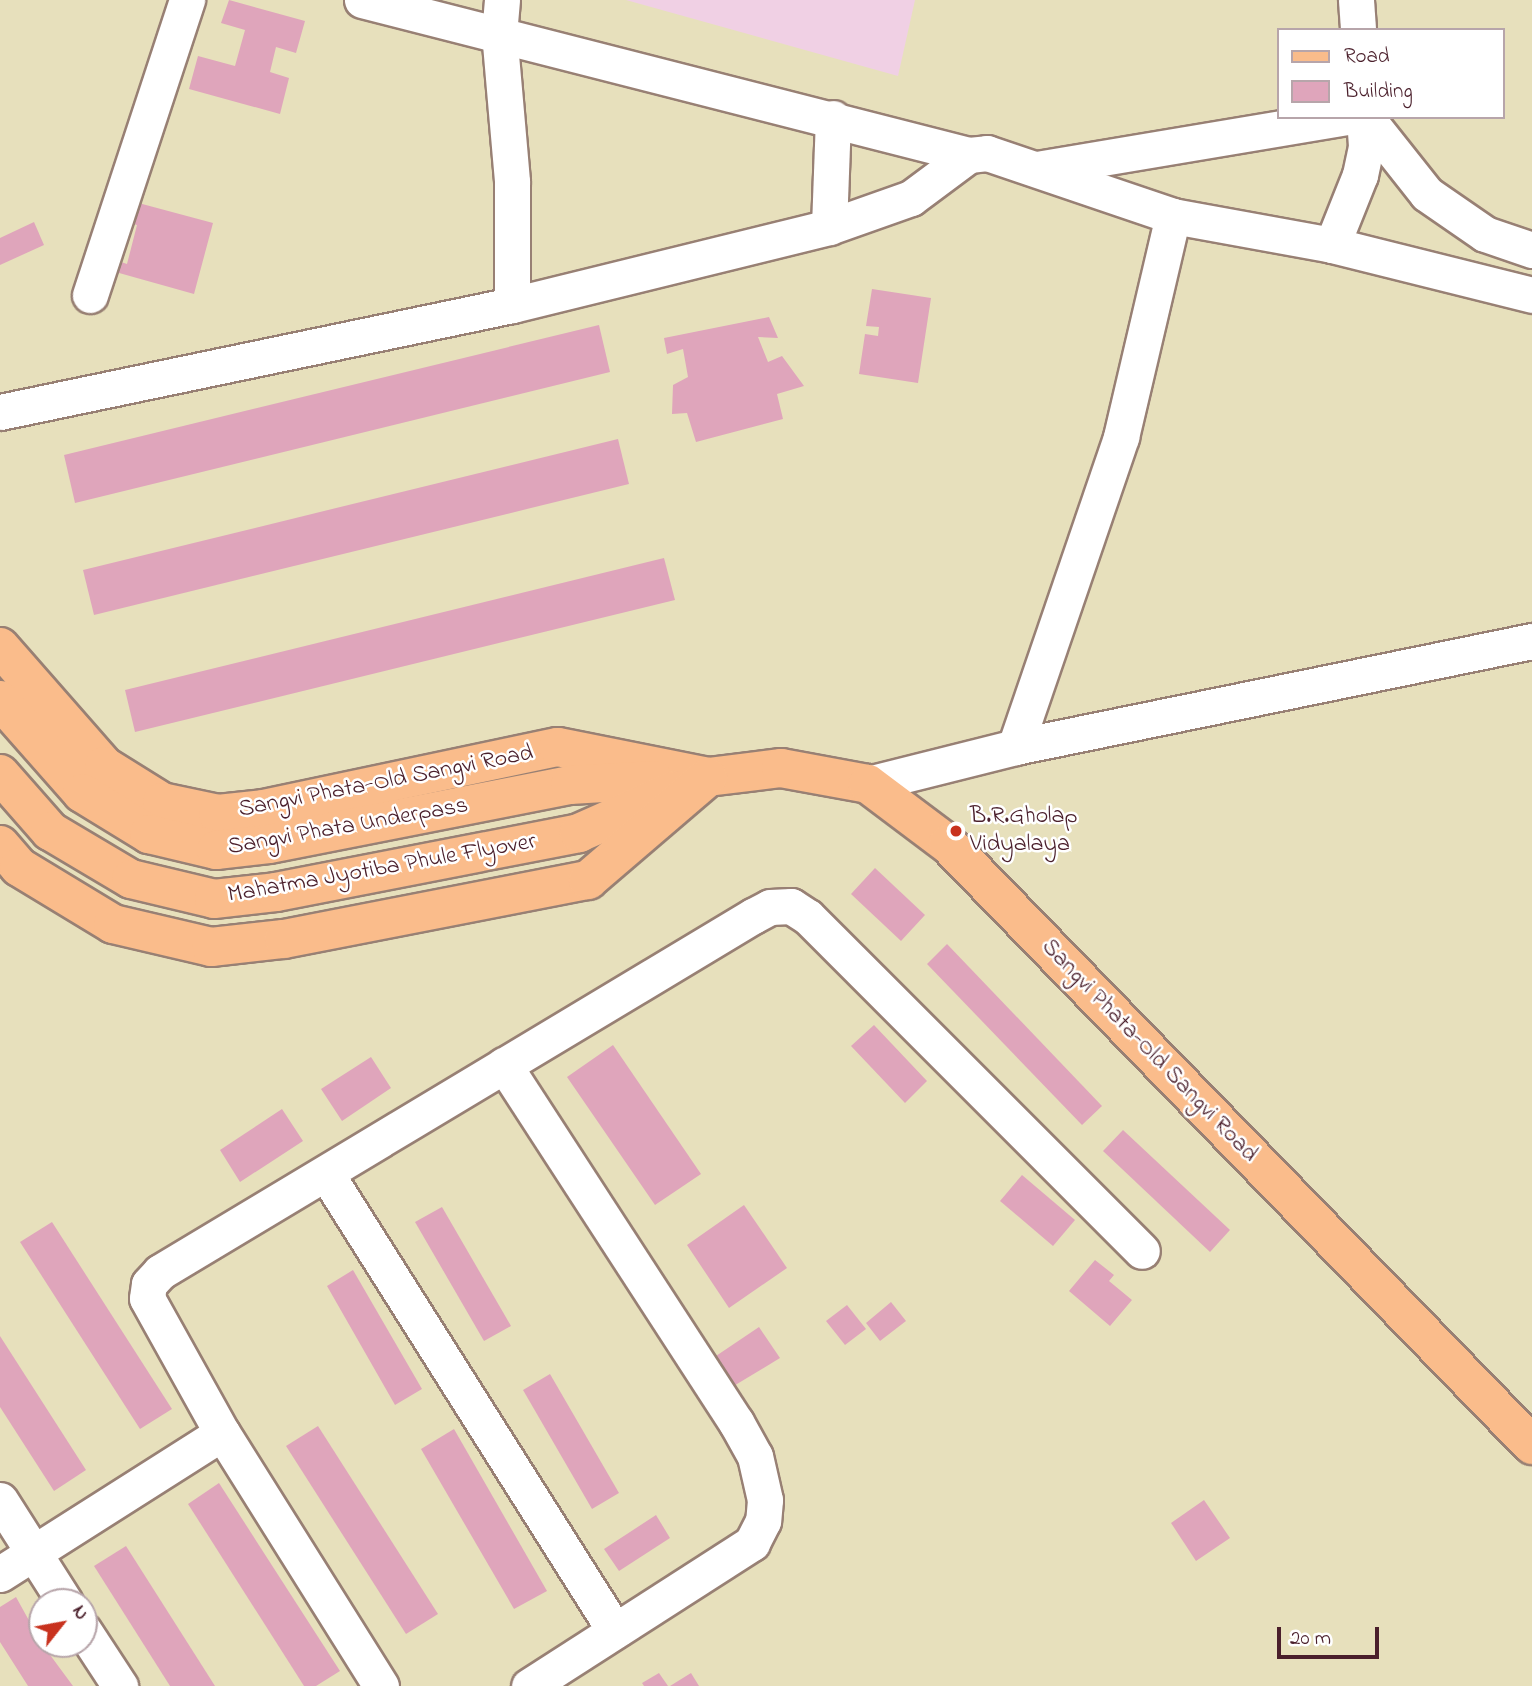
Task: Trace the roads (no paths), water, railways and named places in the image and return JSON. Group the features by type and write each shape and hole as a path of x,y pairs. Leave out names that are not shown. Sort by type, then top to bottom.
{"main road":[{"name":"Sangvi Phata-Old Sangvi Road","path":"0,647 104,766 162,802 218,814 263,809 558,747 708,777 781,768 868,783 947,844 1532,1445"},
{"name":"Sangvi Phata Underpass","path":"0,700 82,793 149,834 216,850 570,785 708,777"},
{"name":"Mahatma Jyotiba Phule Flyover","path":"0,774 50,831 131,879 214,899 579,833 708,777"},
{"path":"0,845 19,867 113,924 211,947 284,939 589,880 708,777"}],"lane":[{"path":"90,295 187,0"},
{"path":"362,0 501,16 833,118 969,155 987,152 1173,216 1332,245 1532,296"},
{"path":"1356,0 1358,28"},
{"path":"501,16 512,182 512,305"},
{"path":"829,227 833,118"},
{"path":"1039,169 1337,119"},
{"path":"1332,245 1360,175 1366,146 1365,119"},
{"path":"1367,119 1427,194 1485,234 1532,250"},
{"path":"0,412 512,305 829,227 911,198 969,155"},
{"path":"1015,747 1121,437 1173,216"},
{"path":"868,783 1015,747 1532,641"},
{"path":"381,1686 222,1433 146,1298 149,1284 160,1272 327,1175 504,1065 761,912 791,906 808,917 1142,1251"},
{"path":"504,1065 736,1422 755,1456 765,1500 763,1521 752,1543 529,1686"},
{"path":"327,1175 615,1631"},
{"path":"0,1574 222,1433"},
{"path":"0,1500 56,1588"},
{"path":"98,1652 120,1686"}],"place":[{"name":"B.R.Gholap Vidyalaya","path":"956,831"}]}
